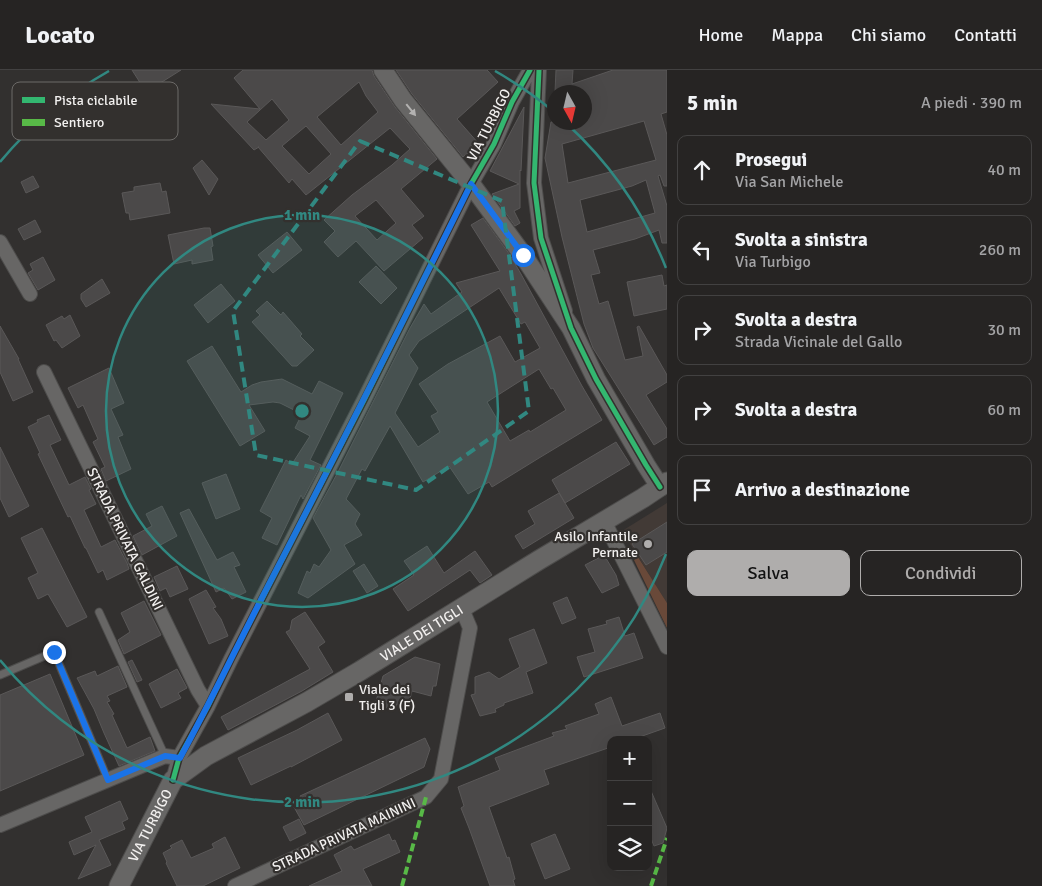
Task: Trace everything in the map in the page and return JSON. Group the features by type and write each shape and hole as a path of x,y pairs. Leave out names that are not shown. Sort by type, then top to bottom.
{"main road":[{"name":"VIALE DEI TIGLI","path":"173,780 206,756 307,702 360,671 664,484"},
{"name":"VIA TURBIGO","path":"119,886 173,780"}],"street":[{"path":"383,70 403,100 471,184 523,255 571,328"},
{"name":"VIA TURBIGO","path":"173,780 180,758 364,400 471,184 494,144 512,102 530,70"},
{"path":"539,70 534,183 540,238 571,328 596,379 646,465 664,484"},
{"path":"523,255 540,238"},
{"path":"0,242 30,294"},
{"name":"STRADA PRIVATA GALDINI","path":"44,372 198,690 208,706"},
{"path":"604,521 667,647"},
{"name":"STRADA PRIVATA MAININI","path":"235,886 426,797 441,779 470,628 462,609"},
{"path":"0,826 165,756 180,758"}],"lane":[{"path":"98,612 165,756"},
{"path":"0,675 54,652 108,780"}],"highlighted area":[{"path":"360,141 502,201 529,411 416,490 256,455 233,311"}],"shaded area":[{"name":"Asilo Infantile Pernate","path":"667,503 667,603 622,531"},
{"path":"638,557 667,603 667,628 634,560"}],"building":[{"path":"132,70 181,70 162,82 140,82"},
{"path":"243,70 372,70 395,107 437,159 401,189 424,216 412,225 423,238 384,271 356,241 338,257 324,242 335,231 324,220 410,149 390,128 306,195 292,179 289,183 258,147 254,150 211,104 260,109 234,78","holes":["359,82 366,96 378,112 341,145 317,117","272,99 289,120 266,140 247,122","306,126 331,154 309,174 282,146","376,200 396,223 377,240 355,216"]},
{"path":"396,70 487,70 498,82 457,119 479,144 463,157 412,94"},
{"path":"556,70 573,70 572,84 613,70 667,70 667,112 661,114 667,135 667,186 664,186 660,175 658,176 667,206 667,243 662,243 659,230 635,239 593,250 600,273 591,275 599,304 608,301 625,360 643,356 637,327 639,326 667,375 667,382 646,395 667,429 667,437 654,445 593,348 584,324 562,237 545,158 550,130 592,130 592,85 555,85","holes":["644,121 656,160 568,183 562,144","646,180 655,213 587,232 580,200 632,186"]},
{"path":"524,107 520,170 520,208 514,211 520,223 515,226 492,194 519,184 490,171"},
{"path":"202,160 218,179 209,195 193,168"},
{"path":"33,176 39,187 26,193 21,182"},
{"path":"160,183 162,192 166,191 170,213 130,220 129,213 126,213 122,193 134,191 134,187"},
{"path":"483,218 510,255 602,420 492,487 489,482 468,494 449,466 423,482 390,426 365,471 362,469 346,499 360,514 355,524 362,535 344,545 355,564 308,598 298,593 307,571 310,573 314,564 319,567 331,550 313,518 424,304 431,314 462,292 456,283 500,271 471,225","holes":["499,288 521,324 525,322 540,348 515,362 500,336 448,364 419,384 438,412 431,416 440,432 418,447 395,413 418,368 409,355 419,341","539,369 566,410 530,432 529,430 510,441 487,402"]},
{"path":"35,220 41,232 24,240 18,229"},
{"path":"210,228 213,260 192,264 192,260 174,264 168,235"},
{"path":"287,232 302,250 273,273 258,255"},
{"path":"43,257 55,280 38,290 28,273 33,270 30,264"},
{"path":"376,266 397,288 381,304 359,282"},
{"path":"662,275 664,286 667,285 667,309 634,316 627,282"},
{"path":"102,279 110,293 86,307 81,299 81,294"},
{"path":"221,284 235,301 208,323 194,305"},
{"path":"267,301 281,315 283,312 302,334 300,336 314,350 297,366 292,366 252,322 260,315 256,311"},
{"path":"70,315 80,336 62,348 56,340 54,341 46,325 62,316 64,319"},
{"path":"0,326 19,359 33,392 13,401 0,372"},
{"path":"212,346 241,392 261,382 282,379 312,394 319,381 343,393 310,460 321,465 303,499 301,495 277,545 262,538 272,518 260,511 286,460 292,464 310,436 295,428 302,414 280,403 249,405 265,431 240,446 187,361"},
{"path":"109,368 124,403 111,409 123,435 118,437 131,469 106,481 101,469 105,467 93,442 98,439 83,405 78,408 68,388"},
{"path":"49,415 61,440 50,445 69,485 85,477 91,489 89,490 96,504 84,510 101,547 115,540 127,563 129,569 107,580 103,570 98,573 70,516 68,517 38,454 40,453 28,427 38,422 37,420"},
{"path":"616,442 630,464 565,503 552,480"},
{"path":"0,447 29,506 9,517 0,498"},
{"path":"226,474 240,509 216,519 202,483"},
{"path":"559,493 574,518 523,549 515,536 535,524 528,511"},
{"path":"162,506 177,536 142,555 133,536 152,526 146,514"},
{"path":"189,509 217,560 233,552 240,565 234,567 246,592 232,599 224,588 216,592 180,513"},
{"path":"667,522 667,552 646,565 632,544"},
{"path":"42,528 87,617 67,627 48,594 38,599 28,578 38,573 21,538"},
{"path":"427,546 444,573 475,551 492,575 480,583 470,570 408,611 393,589 414,575 404,561"},
{"path":"604,555 616,575 619,585 602,593 585,565"},
{"path":"364,564 378,586 367,593 353,571"},
{"path":"177,566 188,589 170,597 166,588 160,591 154,577"},
{"path":"206,590 216,607 213,608 221,619 228,636 209,644 189,599"},
{"path":"567,597 576,618 562,624 553,603"},
{"path":"144,601 161,635 124,654 118,640 130,632 121,613"},
{"path":"305,612 325,642 318,647 333,672 302,691 228,730 221,717 310,669 286,632 290,630 292,620"},
{"path":"619,617 625,636 634,633 643,658 584,677 577,657 595,652 588,629 607,624 606,621"},
{"path":"534,629 547,663 526,672 533,693 504,703 504,705 495,709 496,712 480,716 471,695 475,694 475,677 489,672 499,679 520,667 509,639"},
{"path":"415,657 440,664 436,686 433,686 431,696 412,691 408,706 397,704 395,710 375,705 383,676"},
{"path":"132,660 142,680 137,682 128,662"},
{"path":"118,666 127,687 107,696 110,701 107,702 114,714 112,715 127,748 150,737 155,751 119,766 94,709 77,678 95,671 97,676"},
{"path":"177,669 187,688 178,693 181,698 161,708 149,684"},
{"path":"50,674 84,755 0,791 0,695"},
{"path":"611,697 622,726 660,713 665,728 642,736 607,736 607,748 544,770 549,784 489,807 507,858 509,857 515,879 513,880 515,886 490,886 461,808 464,806 458,787 500,770 495,758 554,736 552,733 567,729 565,726 599,714 595,704"},
{"path":"328,713 342,740 291,767 251,785 238,758"},
{"path":"425,738 430,749 424,767 304,825 294,807 304,802 300,796"},
{"path":"652,793 667,828 663,843 654,846 652,841"},
{"path":"120,801 128,819 122,822 125,829 99,840 111,865 78,879 96,845 74,855 69,842 92,832 85,817"},
{"path":"299,819 306,833 290,841 283,827"},
{"path":"389,834 392,841 395,840 400,852 363,869 372,886 309,886 342,871 334,855 351,846 354,850"},
{"path":"555,834 570,869 545,879 531,844"},
{"path":"225,837 240,868 203,886 177,886 163,853 172,848 170,846 182,840 191,858 214,848 212,844"}],"marked path":[{"path":"402,886 426,797"},
{"path":"651,886 667,838"}],"cycle path":[{"path":"173,780 179,758 208,706 364,400 471,184 494,144 512,102 530,70"},
{"path":"539,70 534,183 541,238 571,328 596,379 660,487"}],"place":[{"name":"Asilo Infantile Pernate","path":"648,544"},
{"name":"Viale dei Tigli 3 (F)","path":"349,697"}],"route":[{"path":"54,652 108,780 165,756 180,758 364,400 471,184 523,255"}]}
